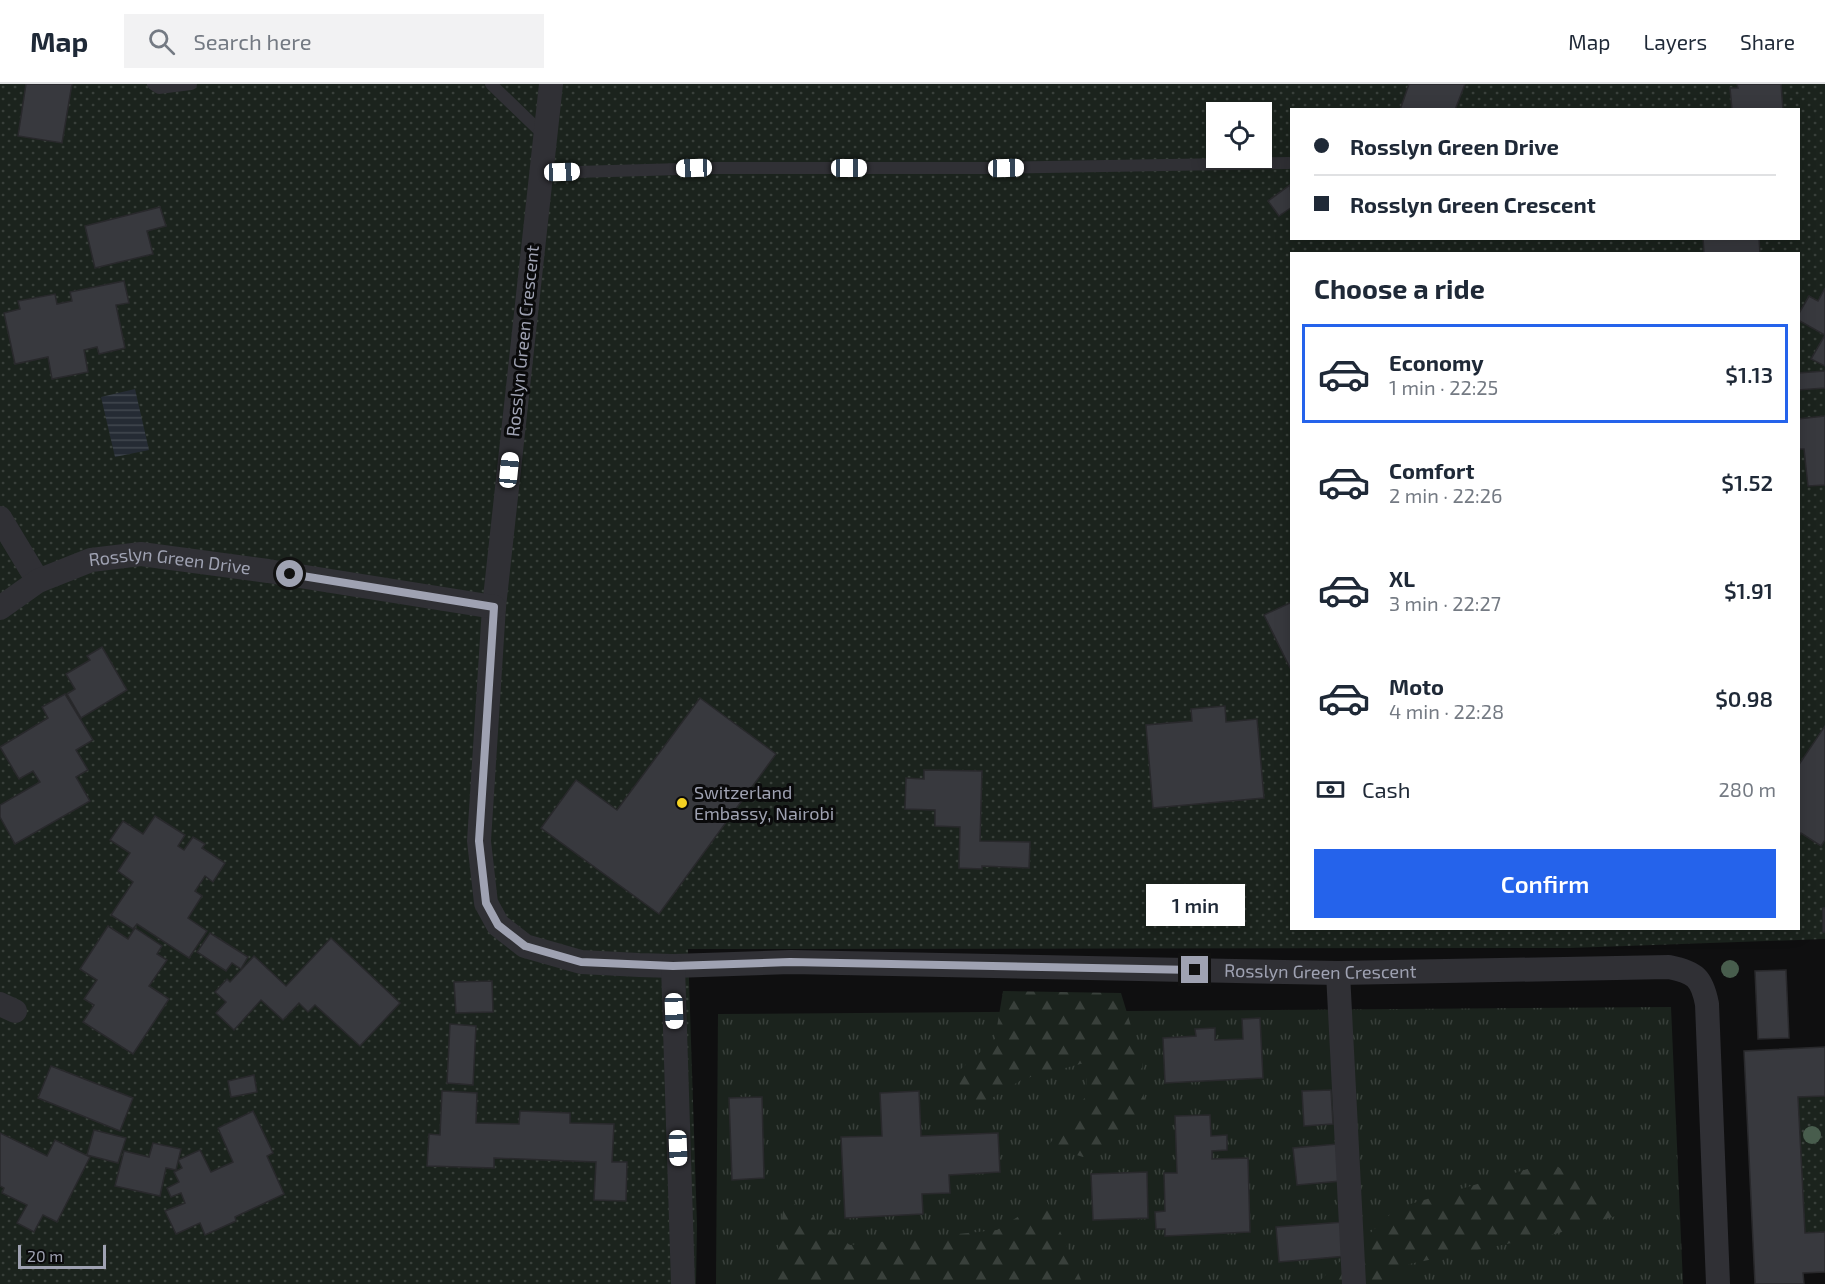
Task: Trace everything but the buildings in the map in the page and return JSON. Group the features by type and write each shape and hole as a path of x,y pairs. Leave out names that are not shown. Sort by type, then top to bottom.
{"street":[{"name":"Rosslyn Green Crescent","path":"551,84 494,607 479,841 486,903 498,925 525,946 581,962 673,966 790,962 1338,973 1669,967 1684,970 1698,977 1707,1004 1718,1284"},
{"path":"0,518 38,581"},
{"name":"Rosslyn Green Drive","path":"0,608 38,581 91,560 141,554 268,571 494,607"},
{"path":"673,966 682,1284"},
{"path":"1338,973 1354,1284"}],"lane":[{"path":"153,84 159,88 191,84"},
{"path":"491,84 546,137"},
{"path":"541,173 716,168 982,168 1289,163"}],"green space":[{"path":"0,84 1825,84 1825,939 1570,948 688,949 697,1225 696,1284 0,1284"},
{"path":"1003,991 1121,993 1142,1062 1145,1119 1083,1157 1048,1146 1086,1096 1088,1062 1023,1079 974,1109 954,1075 995,1039"},
{"path":"1671,1007 1683,1284 716,1284 718,1014"},
{"path":"1825,1096 1825,1232 1805,1233 1798,1097"},
{"path":"1551,1162 1626,1213 1555,1234 1409,1264 1402,1284 1316,1284 1397,1208"},
{"path":"785,1197 850,1245 997,1230 1046,1199 1083,1284 773,1284"}],"shaded area":[{"path":"135,389 149,450 115,457 101,397"}],"place":[{"name":"Switzerland Embassy, Nairobi","path":"682,803"}],"route":[{"path":"290,574 494,607 479,841 482,876 486,903 498,925 525,946 581,962 673,966 790,962 1195,970"}]}
